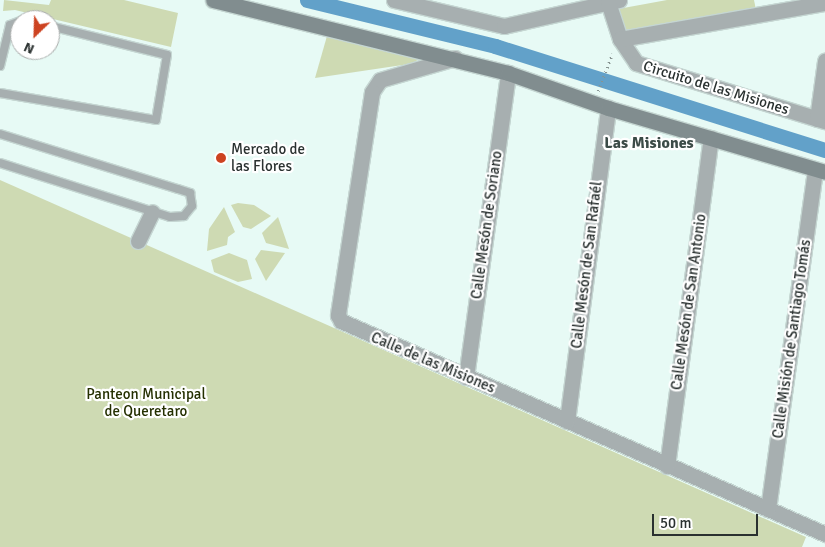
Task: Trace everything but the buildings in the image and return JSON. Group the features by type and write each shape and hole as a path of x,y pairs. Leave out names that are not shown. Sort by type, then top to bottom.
{"street":[{"path":"213,0 455,58 508,73 608,108 820,171"},
{"path":"394,0 504,26 614,1"},
{"name":"Circuito de las Misiones","path":"614,1 620,39 636,63 821,120"},
{"path":"620,39 761,7 825,3"},
{"name":"Calle de las Misiones","path":"455,58 380,80 372,92 338,315 348,327 825,534"},
{"path":"821,120 825,61"},
{"name":"Calle Mesón de Soriano","path":"466,377 508,73"},
{"name":"Calle Mesón de San Rafaél","path":"567,422 608,108"},
{"name":"Calle Mesón de San Antonio","path":"667,466 711,138"},
{"name":"Calle Misión de Santiago Tomás","path":"768,509 820,171"},
{"path":"138,241 152,212"}],"lane":[{"path":"0,66 10,25"},
{"path":"0,93 151,121 158,116 167,55 60,28"},
{"path":"0,134 190,193 192,206 184,216 152,212 0,163"}],"path":[{"path":"596,97 605,68"}],"green space":[{"path":"4,0 49,5 51,0 124,0 178,13 171,47 60,21 60,10 3,11"},
{"path":"667,0 754,0 756,10 623,34 618,9"},
{"path":"327,36 418,56 416,63 315,78"},
{"name":"Panteon Municipal de Queretaro","path":"0,180 806,537 802,547 0,547"},
{"path":"238,203 254,205 271,216 251,229 243,227 231,205"},
{"path":"224,207 235,232 228,237 227,245 207,251 209,229"},
{"path":"278,217 289,249 266,243 262,233"},
{"path":"261,250 285,253 266,281 255,259"},
{"path":"229,253 247,260 252,279 238,282 214,272 211,260"}],"waterway":[{"path":"307,0 495,46 825,150"}],"place":[{"name":"Mercado de las Flores","path":"221,158"}],"district":[{"name":"Las Misiones","path":"649,143"}]}
